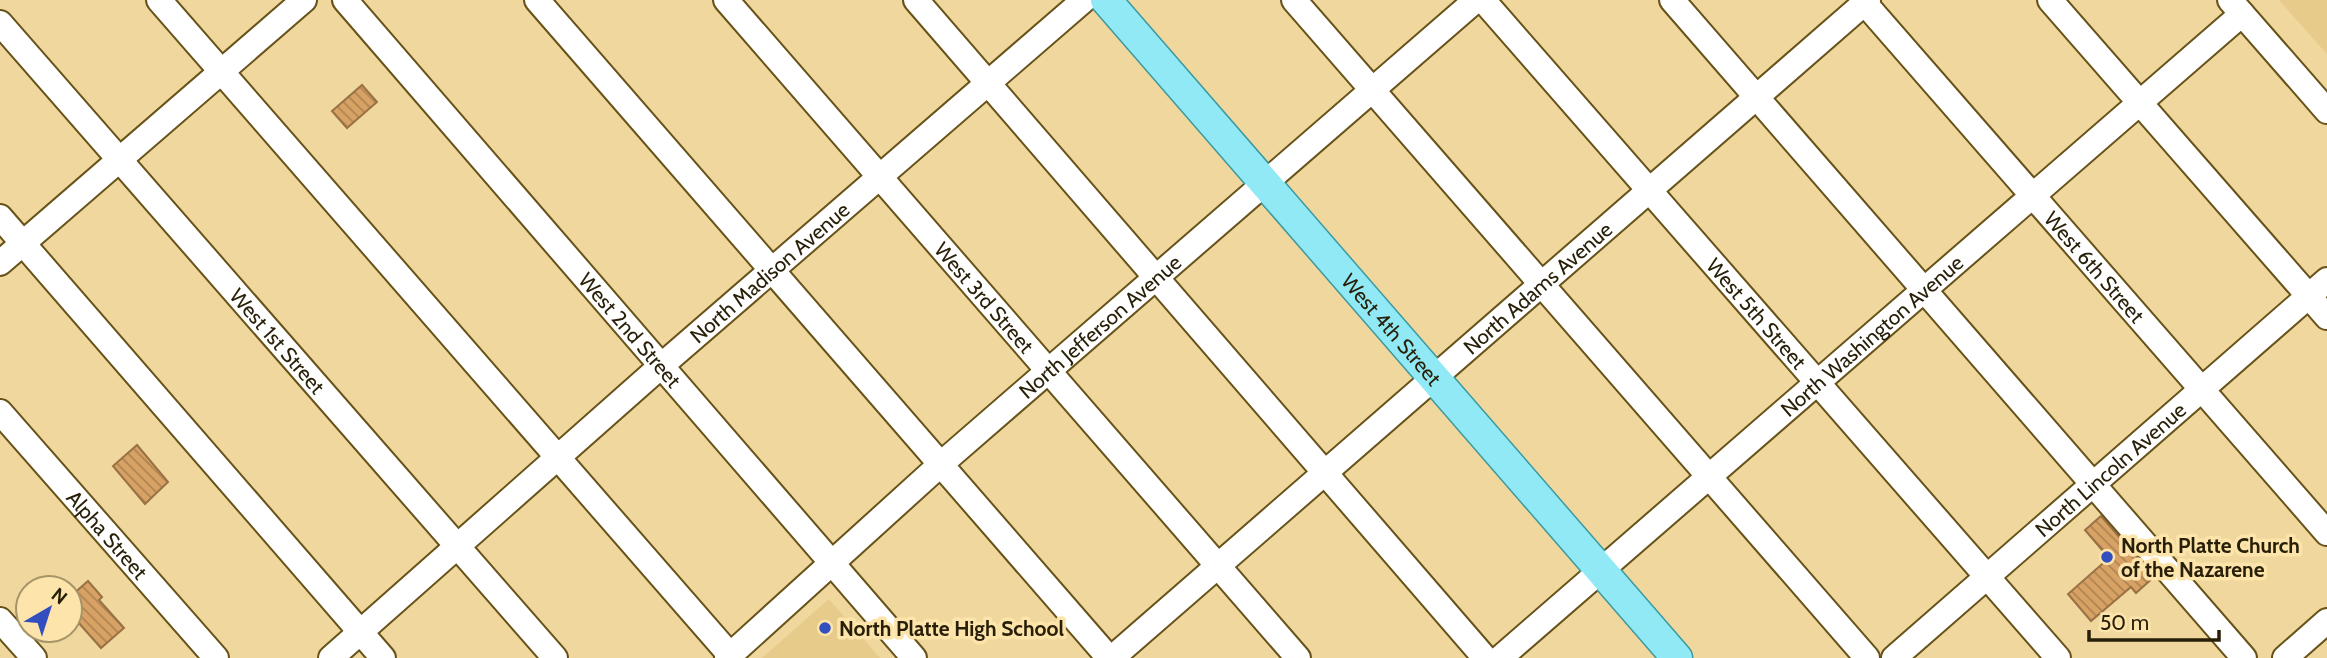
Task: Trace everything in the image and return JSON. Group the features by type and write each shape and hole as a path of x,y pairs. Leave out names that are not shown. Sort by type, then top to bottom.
{"main road":[{"name":"West 4th Street","path":"1106,0 1677,658"}],"street":[{"path":"159,0 729,656"},
{"path":"0,263 304,0"},
{"name":"West 2nd Street","path":"345,0 914,658"},
{"path":"537,0 1111,658"},
{"name":"West 3rd Street","path":"726,0 1298,658"},
{"path":"916,0 1485,658"},
{"name":"North Madison Avenue","path":"331,658 661,366 1084,0"},
{"path":"1294,0 1867,658"},
{"name":"North Jefferson Avenue","path":"729,656 942,464 1476,0"},
{"name":"West 5th Street","path":"1483,0 2058,658"},
{"path":"1672,0 2244,658"},
{"name":"North Adams Avenue","path":"1111,658 1865,1"},
{"name":"West 6th Street","path":"1865,1 2327,533"},
{"path":"2057,2 2140,103 2318,288 2327,317"},
{"path":"2236,7 2327,111"},
{"name":"North Washington Avenue","path":"1500,658 2140,103 2236,7"},
{"name":"West 1st Street","path":"0,23 555,658"},
{"path":"0,217 383,658"},
{"name":"North Lincoln Avenue","path":"1894,658 2318,288"},
{"name":"Alpha Street","path":"0,411 216,658"},
{"path":"0,620 34,658"},
{"path":"2285,658 2327,621"}],"shaded area":[{"path":"2279,0 2327,0 2327,54"},
{"name":"North Platte High School","path":"829,599 880,658 762,658"}],"building":[{"path":"362,85 377,102 347,128 332,111"},
{"path":"137,445 168,482 145,504 113,466"},
{"path":"2101,516 2154,577 2136,593 2131,587 2091,621 2068,594 2109,558 2085,530"},
{"path":"88,581 102,597 99,600 124,628 101,648 84,629 84,585"}],"place":[{"name":"North Platte Church of the Nazarene","path":"2107,557"},
{"name":"North Platte High School","path":"825,628"}]}
